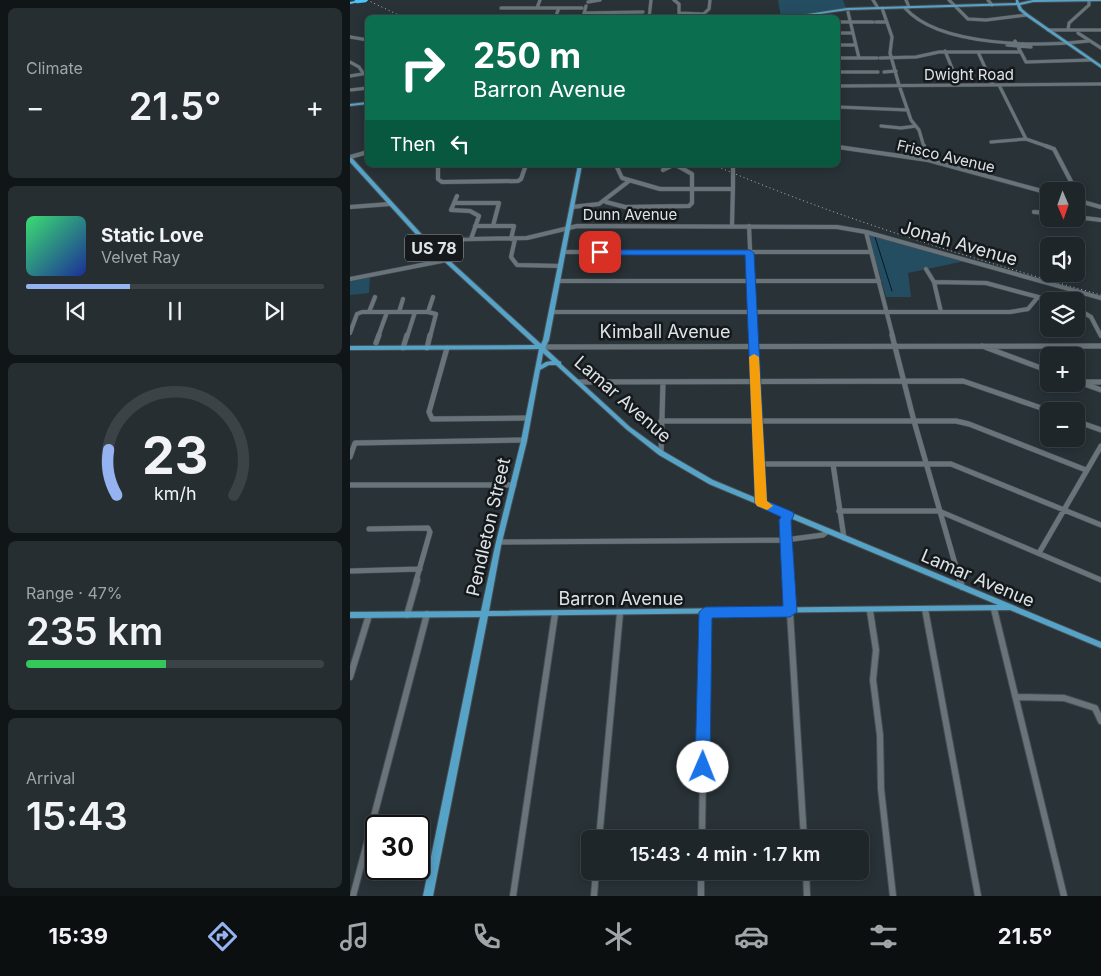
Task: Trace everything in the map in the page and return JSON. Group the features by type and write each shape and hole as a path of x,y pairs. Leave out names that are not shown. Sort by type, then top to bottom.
{"highway":[{"path":"350,3 362,1"}],"main road":[{"path":"805,15 880,8 992,5 1018,1 1101,0"},
{"path":"1018,1 1028,16 1101,67"},
{"path":"350,106 365,104"},
{"name":"Lamar Avenue","path":"350,158 424,240 628,428 661,453 711,482 1101,645"},
{"name":"Pendleton Street","path":"428,896 499,542 524,440 542,347 546,340 580,167"},
{"path":"515,347 535,353 538,365 558,363"},
{"name":"Kimball Avenue","path":"350,348 542,347"},
{"name":"Barron Avenue","path":"350,615 790,612 1012,608"}],"street":[{"path":"537,8 540,0"},
{"path":"600,0 588,3 584,13 643,12"},
{"path":"649,15 650,0"},
{"path":"674,0 679,4 680,13 703,14 709,9 710,0"},
{"path":"873,0 880,8 887,22 892,39 892,58 899,85 928,160"},
{"path":"906,0 907,8 917,20 943,32 1031,47"},
{"path":"949,0 966,17 974,20 1028,16"},
{"path":"988,0 992,5"},
{"path":"1068,30 1069,24 1089,5 1089,0"},
{"path":"501,8 582,8"},
{"path":"556,15 558,8"},
{"path":"848,11 859,58"},
{"path":"840,22 887,22"},
{"path":"1048,30 1101,31"},
{"path":"1101,31 1078,33 1088,42 1101,48"},
{"path":"840,34 853,33"},
{"path":"350,37 365,40"},
{"path":"1007,46 1016,44 1088,42"},
{"path":"1016,44 1026,62 1090,60"},
{"path":"840,46 856,46"},
{"path":"840,58 916,57 945,52 1019,52"},
{"path":"945,52 959,85"},
{"path":"978,52 993,85"},
{"path":"1051,57 1054,62"},
{"path":"350,62 359,67 363,73 350,76"},
{"path":"884,72 896,71"},
{"path":"932,71 952,71"},
{"path":"840,72 878,72"},
{"name":"Dwight Road","path":"840,86 1101,84"},
{"path":"999,85 1026,138 1054,150 1071,182"},
{"path":"859,86 861,93"},
{"path":"350,90 365,88"},
{"path":"840,107 908,110"},
{"path":"881,126 901,128 916,126"},
{"path":"991,142 1016,141 1026,138"},
{"name":"Frisco Avenue","path":"840,147 928,160 1040,191"},
{"path":"350,158 365,153"},
{"path":"438,167 438,179 442,182 518,181 521,179 525,167"},
{"path":"617,167 618,172 629,182 660,189 733,187"},
{"path":"663,170 670,167"},
{"path":"606,202 626,207 689,206 692,203 692,174 679,167"},
{"path":"732,167 732,225"},
{"path":"572,207 590,206 606,202 629,182"},
{"path":"456,196 451,210 467,211 478,216 471,239"},
{"path":"454,203 499,203 493,226"},
{"path":"1085,203 1101,207"},
{"path":"350,207 390,204"},
{"path":"1034,212 1040,213"},
{"path":"1085,218 1101,220"},
{"name":"Dunn Avenue","path":"424,240 513,239 539,236 568,226 732,225 837,227"},
{"path":"475,226 514,227 511,257 517,265 561,266"},
{"path":"749,226 757,421 761,464 761,503"},
{"name":"Jonah Avenue","path":"837,227 866,232 1101,298"},
{"path":"866,232 914,421 962,587"},
{"path":"563,252 871,252"},
{"path":"350,279 447,260"},
{"path":"926,269 934,282 941,312"},
{"path":"558,282 879,281"},
{"path":"552,312 1015,312 1032,306 1038,297 986,283 934,282"},
{"path":"369,312 375,297"},
{"path":"428,312 433,297"},
{"path":"399,312 403,299"},
{"path":"350,333 357,314 362,312 428,312 436,314 427,348"},
{"path":"376,343 387,312"},
{"path":"403,348 415,312"},
{"path":"1085,313 1091,317 1101,336"},
{"name":"Kimball Avenue","path":"542,347 754,345 1101,346"},
{"path":"979,345 1040,368"},
{"path":"446,348 429,412 432,419 528,418"},
{"path":"578,382 962,381 1040,408"},
{"path":"1085,381 1101,382"},
{"path":"661,453 663,382"},
{"path":"1085,384 1101,390"},
{"path":"661,420 956,421 969,424 1086,470"},
{"path":"1085,424 1101,430"},
{"path":"350,457 355,443 524,440"},
{"path":"1039,553 1101,446"},
{"path":"761,464 951,464 1101,525"},
{"path":"833,464 844,538"},
{"path":"350,485 514,485"},
{"path":"839,511 939,511 1101,580"},
{"path":"788,515 785,520 785,540 803,830"},
{"path":"369,529 428,528 430,532 407,615"},
{"path":"499,542 785,540 823,536 828,531"},
{"path":"351,571 420,569"},
{"path":"925,609 978,896"},
{"path":"994,609 1064,896"},
{"path":"870,611 876,650 873,680 880,735 881,789 893,896"},
{"path":"702,830 705,612"},
{"path":"600,830 620,613"},
{"path":"353,896 428,614"},
{"path":"513,896 555,614"},
{"path":"350,677 370,615"},
{"path":"1016,697 1064,698 1096,708 1101,721"},
{"path":"594,896 595,880"},
{"path":"701,880 701,896"},
{"path":"806,880 807,896"}],"shaded area":[{"path":"778,0 843,0 846,8 795,15 781,15"},
{"path":"872,235 965,261 908,273 911,297 886,297 869,236"},
{"path":"370,276 369,293 350,295 350,280"}],"waterway":[{"path":"875,237 892,291"}],"railway":[{"path":"367,0 399,15"},
{"path":"719,167 761,185 857,220 1003,267 1101,295"}],"slow traffic":[{"path":"754,357 761,464 761,503 767,506"}],"route":[{"path":"600,252 750,253 757,421 761,464 761,503 788,515 785,520 785,540 790,612 705,612 703,767"}]}
